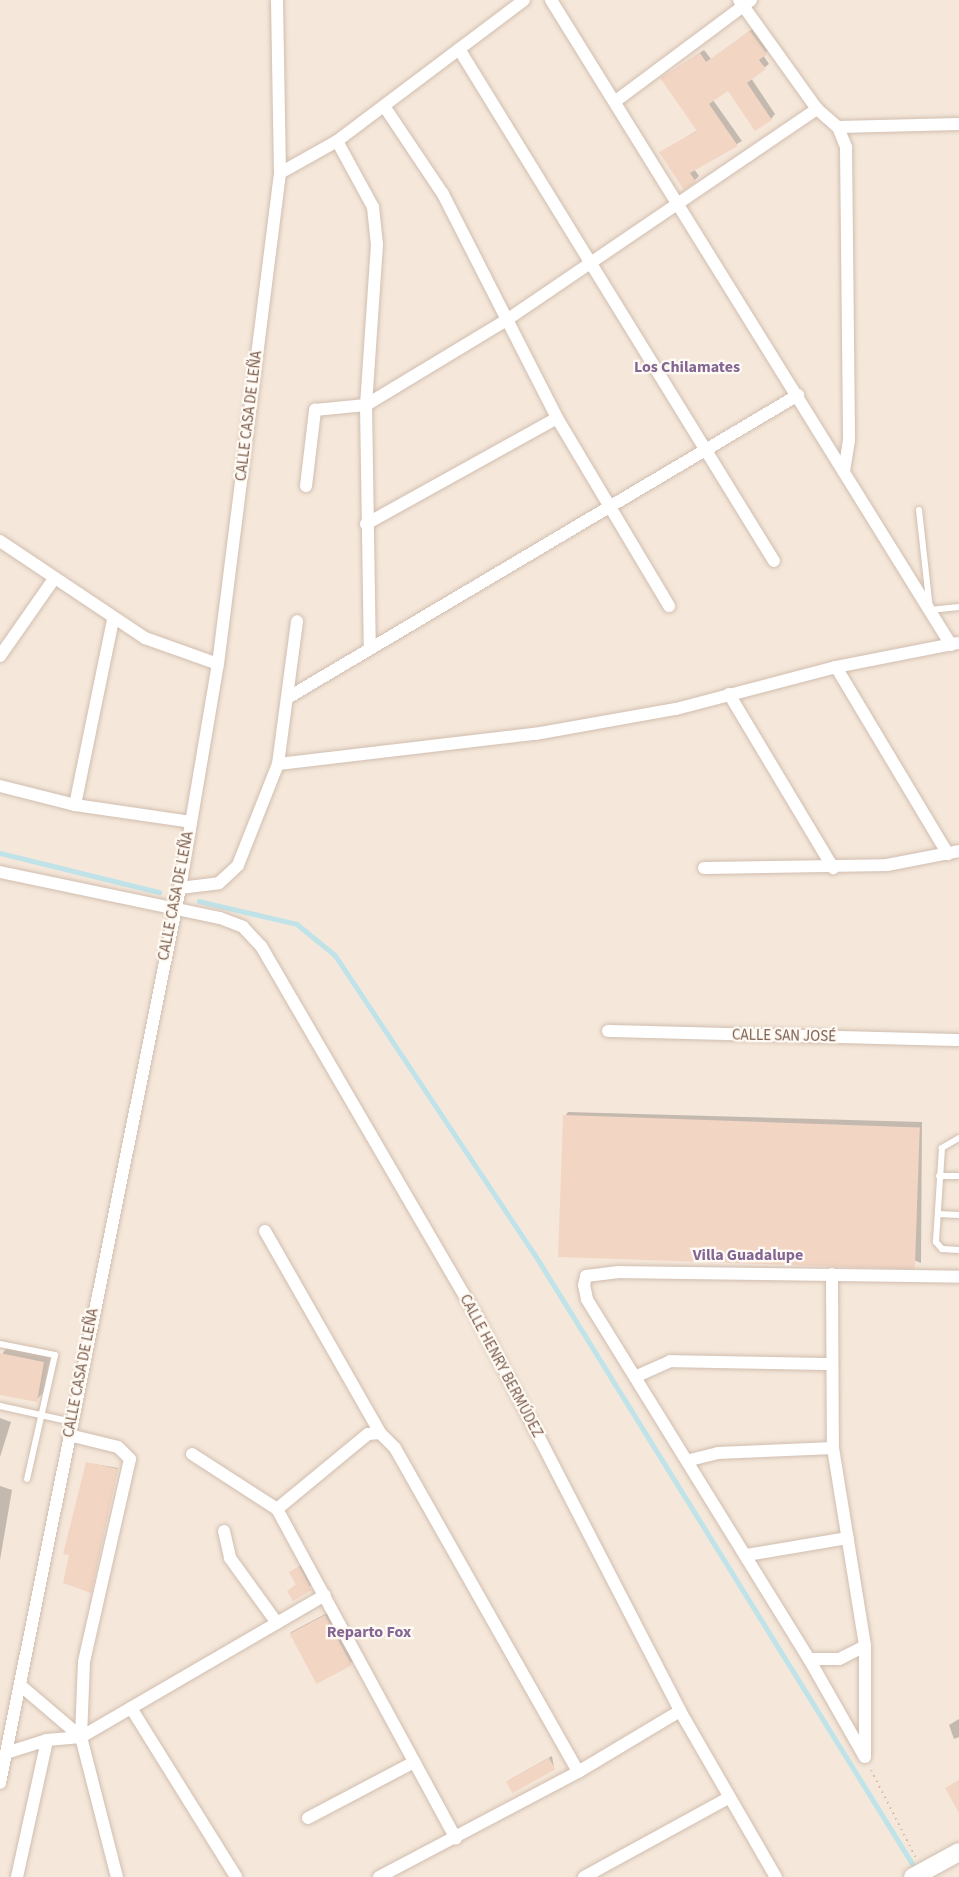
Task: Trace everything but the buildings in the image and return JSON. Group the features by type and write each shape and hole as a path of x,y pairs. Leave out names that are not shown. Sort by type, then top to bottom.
{"street":[{"name":"CALLE CASA DE LEÑA","path":"0,1783 180,888 218,664 279,173 277,0"},
{"path":"279,173 337,141 524,0"},
{"path":"278,764 535,734 729,694 836,667 955,644 930,610 617,100 551,0"},
{"path":"617,100 744,2 817,109 838,127 846,147 849,440 844,470"},
{"path":"459,49 592,262 704,452 774,561"},
{"path":"384,106 443,194 557,418 608,508 669,606"},
{"path":"306,486 315,410 366,405 508,319 817,109"},
{"path":"838,127 959,124"},
{"path":"337,141 373,207 377,244 366,405 366,524 370,649"},
{"path":"289,697 798,395"},
{"path":"366,524 557,418"},
{"path":"0,541 113,620 145,638 218,664"},
{"path":"0,656 54,579"},
{"path":"75,805 113,620"},
{"path":"180,888 219,883 238,865 278,764 289,697 297,621"},
{"path":"704,867 833,868 953,852 836,667"},
{"path":"729,694 833,868"},
{"path":"0,786 75,805 191,822"},
{"name":"CALLE HENRY BERMÚDEZ","path":"0,872 243,927 261,946 480,1323 680,1711 776,1877"},
{"name":"CALLE SAN JOSÉ","path":"608,1031 959,1040"},
{"path":"265,1231 380,1433 395,1448 578,1772"},
{"path":"832,1275 832,1448 866,1646 865,1757"},
{"path":"865,1757 690,1460 587,1299 586,1276 959,1277"},
{"path":"637,1376 670,1361 832,1365"},
{"path":"70,1428 118,1447 130,1459 84,1662 81,1737 117,1877"},
{"path":"277,1509 368,1434 380,1433"},
{"path":"690,1460 718,1453 832,1448"},
{"path":"192,1455 277,1509 456,1838"},
{"path":"224,1531 230,1558 277,1623"},
{"path":"747,1555 848,1538"},
{"path":"6,1753 47,1740 81,1737 325,1595"},
{"path":"809,1659 839,1659 866,1646"},
{"path":"20,1685 81,1737"},
{"path":"131,1707 236,1877"},
{"path":"379,1877 578,1772 680,1711"},
{"path":"17,1877 47,1740"},
{"path":"308,1818 414,1762"},
{"path":"584,1877 730,1797"},
{"path":"918,1874 959,1852"}],"lane":[{"path":"919,510 930,610 959,608"},
{"path":"959,1138 942,1148 938,1214 938,1246 959,1250"},
{"path":"939,1176 959,1176"},
{"path":"938,1214 959,1215"},
{"path":"0,1344 55,1356 27,1479"},
{"path":"0,1406 42,1415 70,1428"}],"path":[{"path":"865,1757 918,1874"}],"shaded area":[{"path":"0,0 959,0 959,1877 0,1877"}],"waterway":[{"path":"0,853 159,892"},
{"path":"199,901 297,924 335,955 534,1253 912,1863"}],"district":[{"name":"Los Chilamates","path":"687,367"},
{"name":"Villa Guadalupe","path":"748,1255"},
{"name":"Reparto Fox","path":"369,1632"}]}
